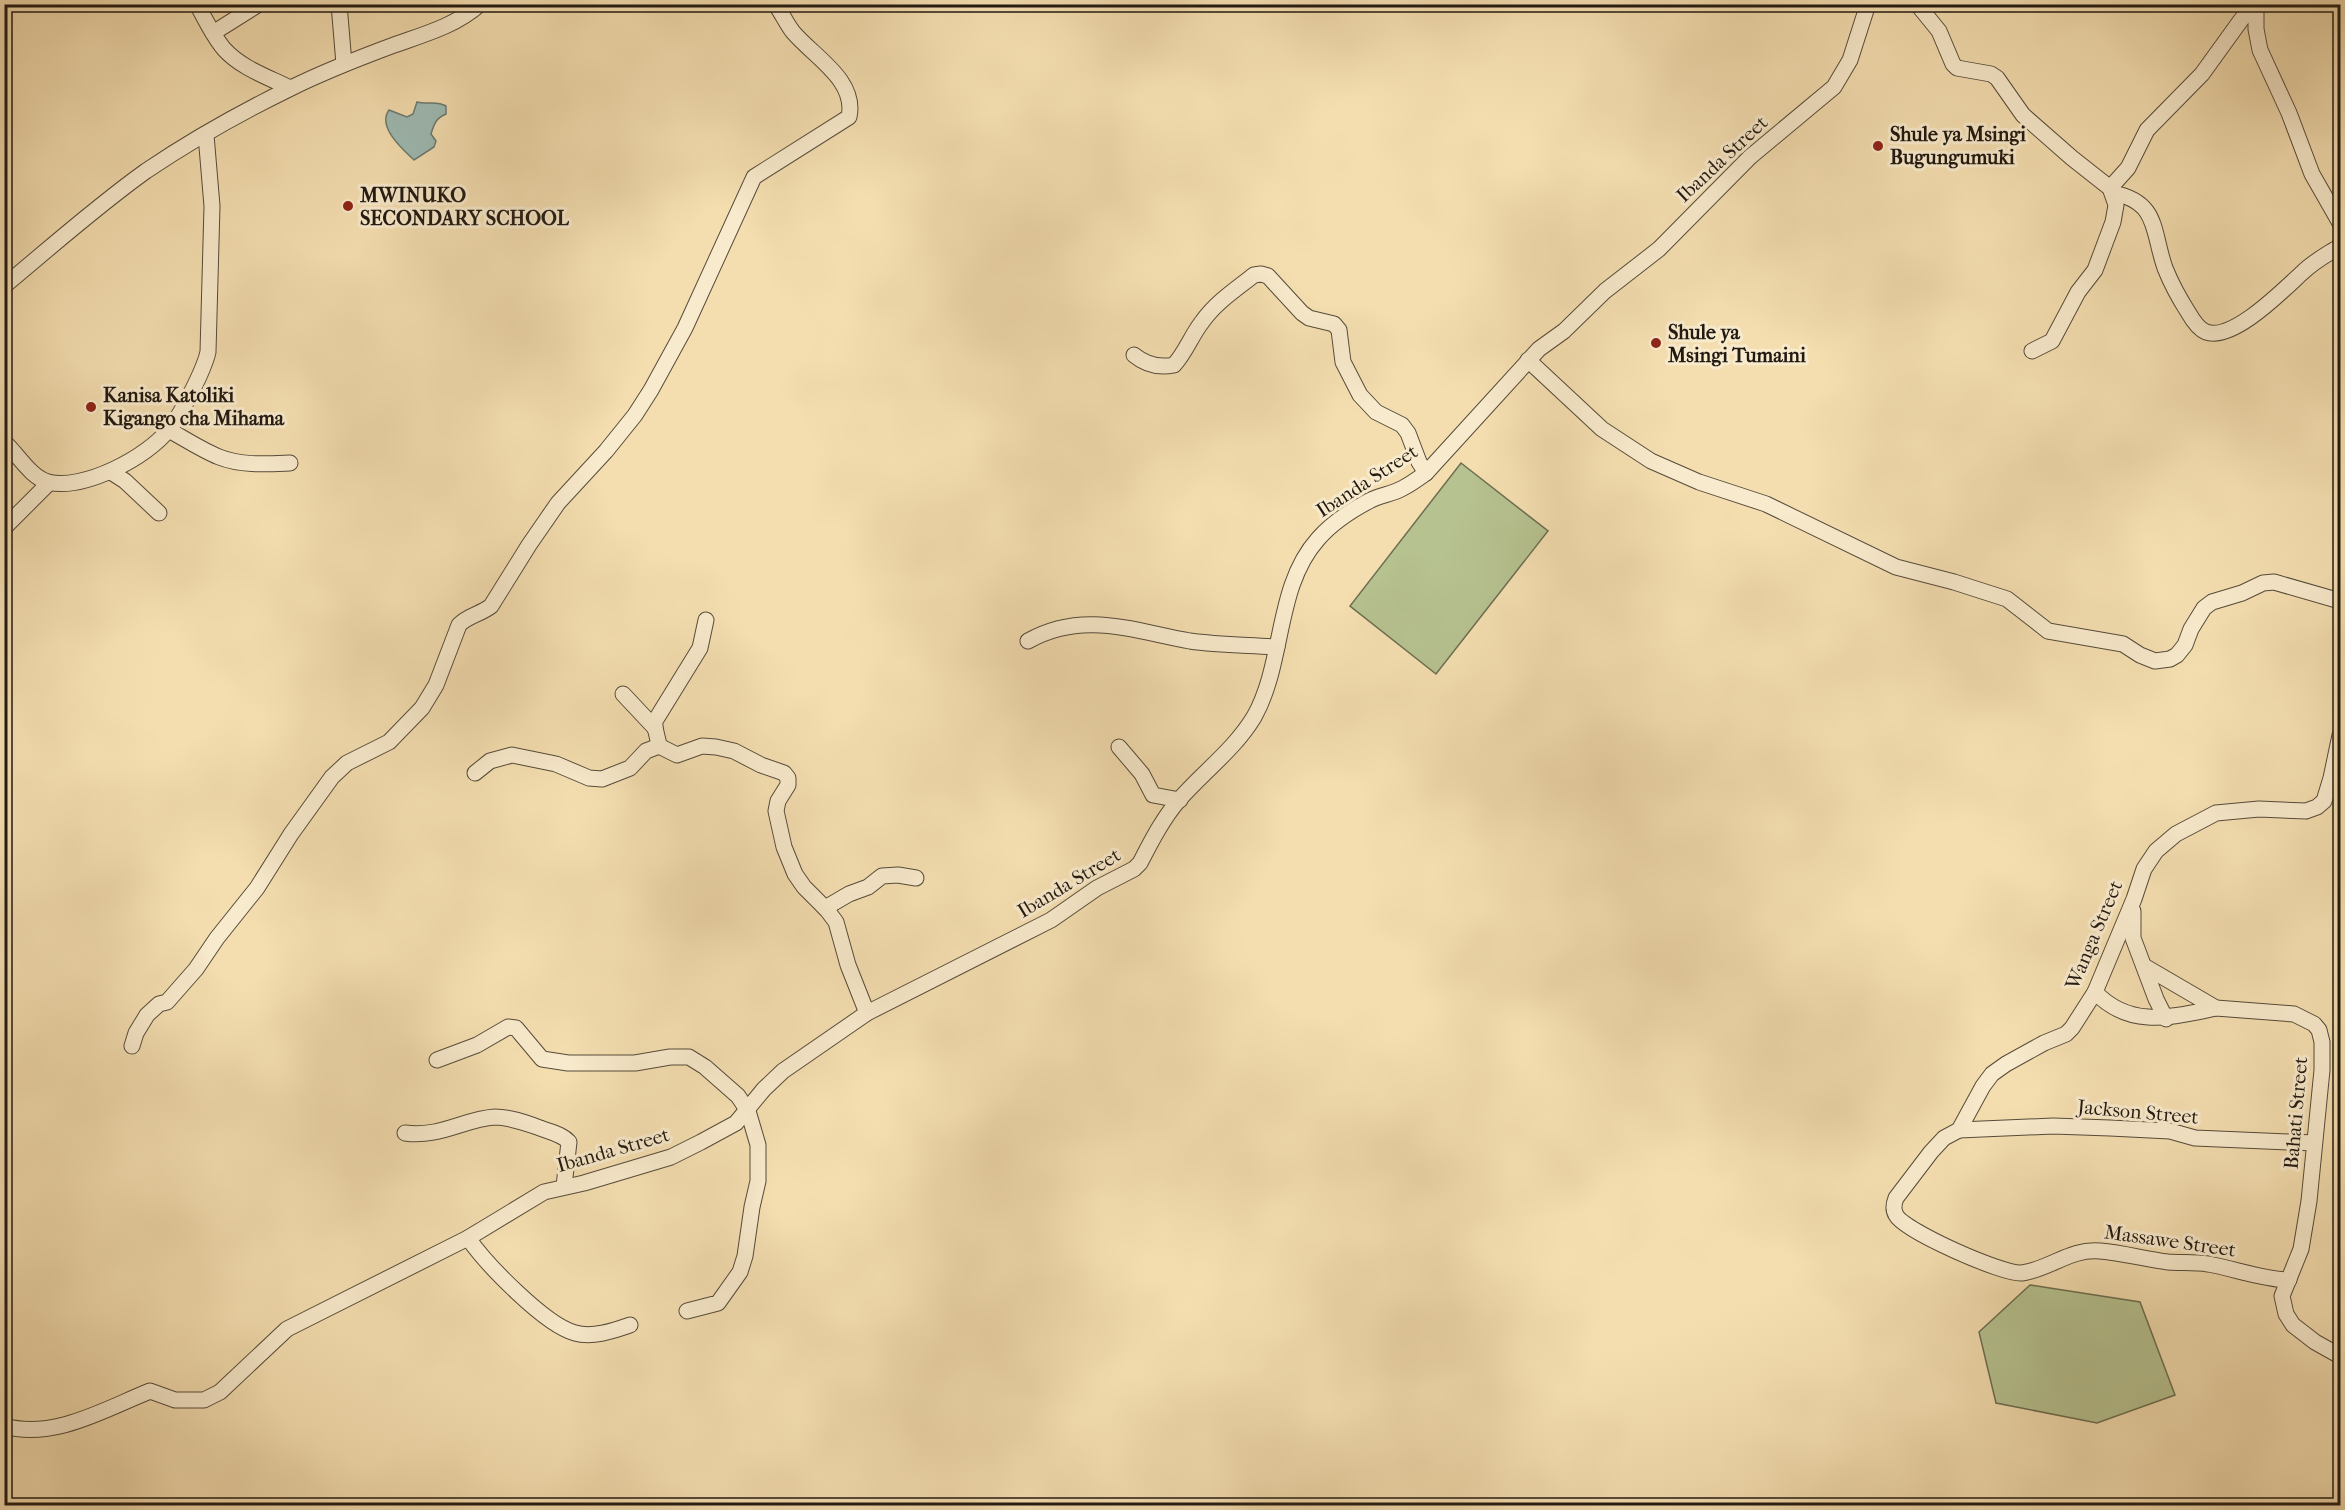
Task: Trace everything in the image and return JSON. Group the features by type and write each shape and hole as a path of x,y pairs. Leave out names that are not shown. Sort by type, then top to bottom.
{"street":[{"path":"197,4 224,49 240,62 290,88"},
{"path":"213,33 259,4"},
{"path":"339,4 345,64"},
{"path":"4,286 147,170 206,135 290,88 345,64 439,30 468,15 480,4"},
{"path":"132,1046 136,1033 147,1015 159,1004 167,1002 196,969 217,938 257,888 296,827 332,777 347,763 389,742 422,708 439,679 459,625 465,620 484,613 491,606 558,503 606,451 635,415 684,328 754,177 849,117 850,96 843,84 792,30 775,4"},
{"name":"Ibanda Street","path":"4,1426 16,1430 59,1428 150,1391 175,1400 204,1400 220,1392 287,1329 468,1238 544,1192 584,1183 671,1157 736,1123 764,1089 783,1071 867,1013 1036,929 1097,888 1134,869 1140,863 1164,820 1180,800 1234,745 1253,718 1265,692 1295,581 1303,561 1318,538 1341,519 1370,501 1404,488 1426,473 1528,360 1564,331 1605,291 1659,249 1750,157 1834,87 1850,60 1868,4"},
{"path":"1917,4 1939,31 1953,64 1957,68 1991,74 1997,78 2013,104 2023,115 2111,190 2138,201 2145,208 2154,224 2166,269 2178,296 2195,324 2205,332 2222,333 2236,327 2287,289 2316,261 2340,246"},
{"path":"2111,190 2128,168 2147,130 2202,74 2255,4"},
{"path":"2255,4 2260,50 2289,113 2312,174 2340,223"},
{"path":"4,442 32,472 49,483 82,482 111,472 158,441 169,430 200,373 208,352 212,223 206,135"},
{"path":"2032,351 2052,341 2078,292 2101,260 2116,206 2111,190"},
{"path":"1134,355 1154,366 1174,365 1181,358 1193,334 1212,309 1254,275 1268,276 1302,313 1309,318 1334,324 1339,330 1343,363 1360,396 1377,412 1402,425 1426,473"},
{"path":"1528,360 1602,429 1652,461 1700,482 1766,504 1896,567 2007,599 2048,631 2113,641 2147,658 2162,660 2177,655 2185,645 2191,629 2204,608 2212,602 2242,593 2263,583 2274,582 2340,601"},
{"path":"169,430 227,460 255,464 290,463"},
{"path":"111,472 125,481 159,513"},
{"path":"4,528 49,483"},
{"path":"654,727 659,712 700,648 706,620"},
{"path":"1028,640 1057,628 1100,624 1193,641 1277,647"},
{"path":"623,694 654,727 658,734 659,746"},
{"name":"Wanga Street","path":"1894,1204 1896,1197 1931,1152 1944,1138 1959,1130 1992,1074 2044,1043 2066,1034 2072,1028 2095,992 2134,899 2144,869 2156,851 2176,834 2217,813 2236,810 2306,810 2317,807 2324,801 2340,735"},
{"path":"475,773 490,762 512,755 556,764 589,778 602,779 630,768 646,751 659,746 677,755 702,746 723,748 786,775 788,785 778,801 776,811 784,847 795,874 804,887 836,922 848,965 867,1013"},
{"path":"1119,747 1146,779 1153,795 1180,800"},
{"path":"825,908 868,887 882,876 898,875 916,878"},
{"path":"839,931 842,913 840,899"},
{"path":"2134,899 2133,938 2166,1019"},
{"name":"Bahati Street","path":"2144,966 2216,1008 2294,1014 2314,1024 2319,1030 2322,1042 2322,1070 2305,1228 2301,1249 2282,1296 2286,1314 2304,1335 2340,1356"},
{"path":"2095,992 2107,1005 2119,1011 2140,1016 2166,1019 2216,1008"},
{"path":"437,1060 477,1045 508,1027 516,1028 535,1054 542,1059 556,1062 634,1063 670,1057 689,1058 705,1067 732,1090 748,1111 758,1145 758,1172 746,1256 740,1272 718,1303 687,1311"},
{"path":"405,1134 438,1132 495,1117 530,1124 565,1137 569,1142 564,1186"},
{"name":"Jackson Street","path":"1959,1130 2053,1126 2109,1128 2170,1131 2195,1138 2314,1143"},
{"name":"Massawe Street","path":"1894,1204 1895,1214 1902,1222 1931,1239 1993,1268 2012,1273 2042,1268 2067,1255 2097,1250 2167,1262 2206,1264 2271,1280 2289,1280"},
{"path":"468,1238 482,1258 506,1282 558,1325 574,1333 587,1335 630,1326"}],"green space":[{"path":"1461,463 1548,531 1436,674 1350,606"},
{"path":"2030,1285 2140,1302 2175,1395 2097,1423 1996,1403 1979,1332"}],"water":[{"path":"417,102 442,104 446,106 446,114 438,119 433,127 431,134 436,141 434,147 414,160 392,137 386,123 386,116 389,110 407,117 413,114"}],"place":[{"name":"Shule ya Msingi Bugungumuki","path":"1878,146"},
{"name":"MWINUKO SECONDARY SCHOOL","path":"348,206"},
{"name":"Shule ya Msingi Tumaini","path":"1656,343"},
{"name":"Kanisa Katoliki Kigango cha Mihama","path":"91,407"}]}
